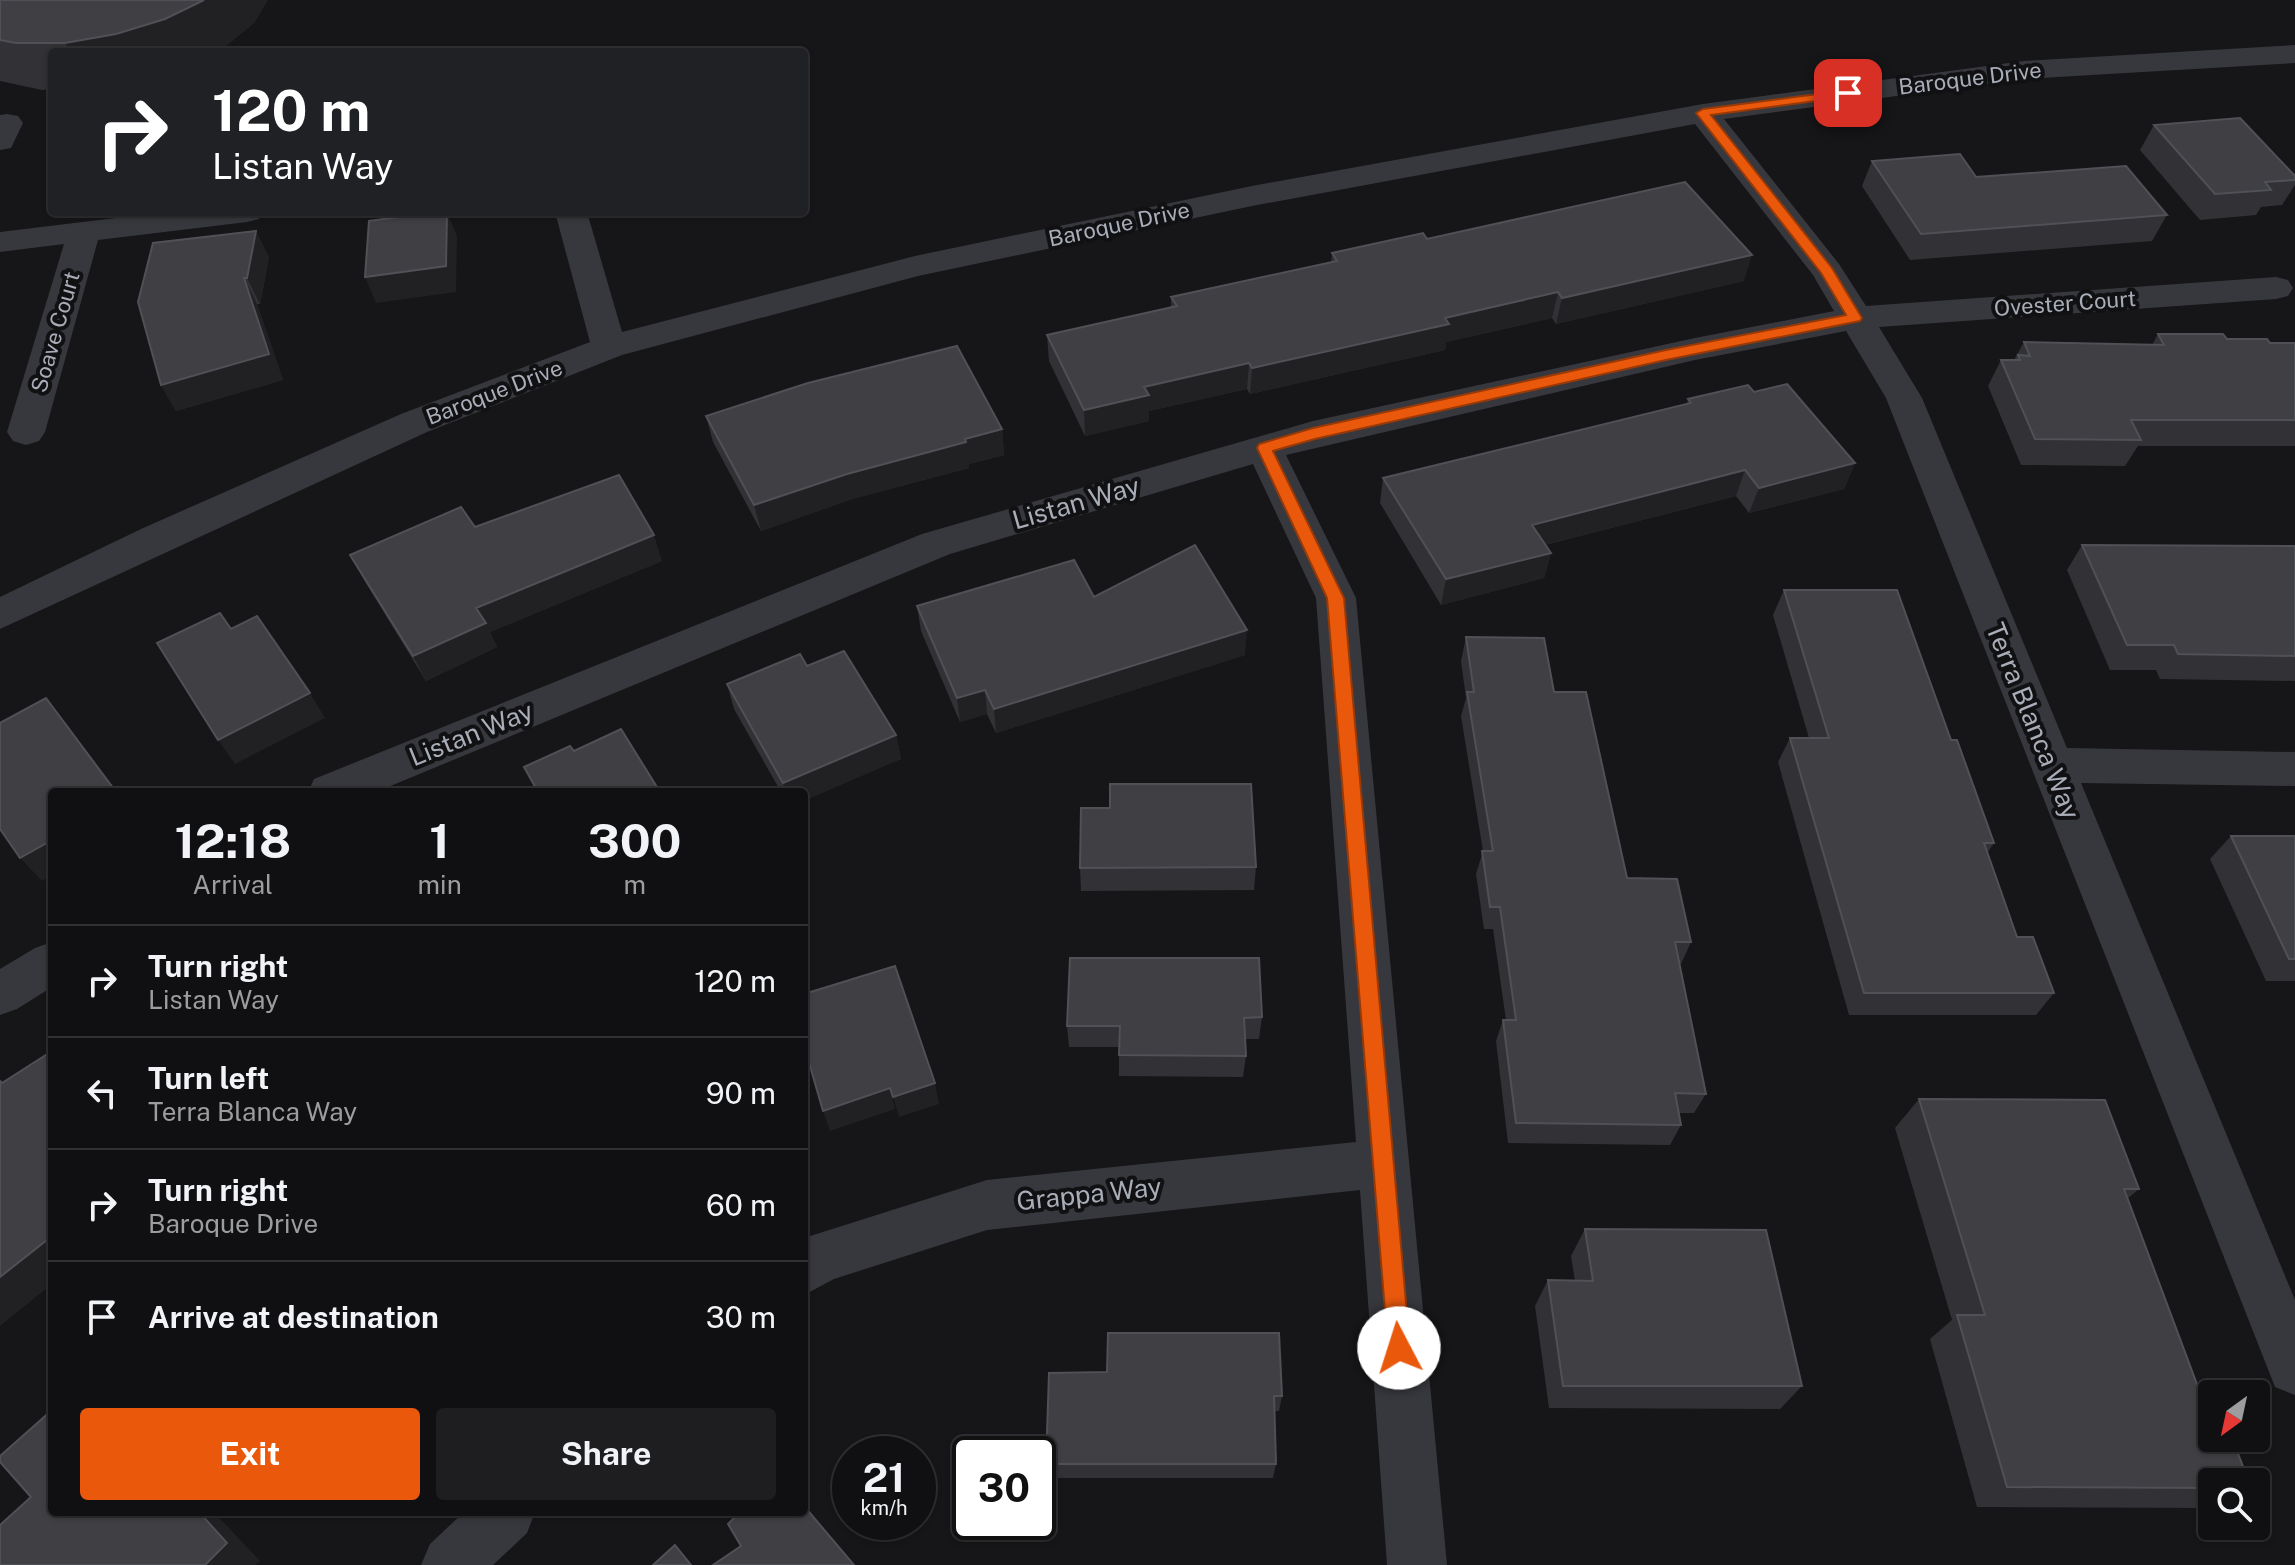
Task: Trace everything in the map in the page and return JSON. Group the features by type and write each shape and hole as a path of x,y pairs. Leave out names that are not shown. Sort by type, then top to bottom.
{"street":[{"name":"Baroque Drive","path":"0,614 155,539 414,423 609,347 915,266 1252,196 1703,113 2024,70 2295,54"},
{"name":"Terra Blanca Way","path":"1703,113 1827,271 1904,398 2295,1367"},
{"path":"0,242 214,216"},
{"path":"572,216 609,347"},
{"name":"Soave Court","path":"26,432 84,232"},
{"name":"Ovester Court","path":"1855,318 2276,288"},
{"name":"Listan Way","path":"340,788 936,544 1313,434 1695,349 1855,318"},
{"path":"1264,448 1336,598 1417,1565"},
{"path":"2051,765 2295,769"},
{"path":"0,994 48,964"},
{"name":"Grappa Way","path":"808,1266 819,1258 987,1205 1383,1163"},
{"path":"451,1565 502,1516"}],"building":[{"path":"0,0 204,0 165,19 116,34 65,43 16,43 0,40"},
{"path":"2240,118 2295,176 2295,180 2265,182 2271,190 2215,194 2154,125"},
{"path":"1960,154 1976,177 2126,166 2167,215 1921,234 1872,161"},
{"path":"1685,182 1752,255 1562,298 1558,292 1445,318 1449,324 1252,368 1249,363 1144,387 1149,395 1084,410 1047,335 1177,306 1171,297 1337,261 1332,253 1423,233 1427,239"},
{"path":"407,216 447,216 446,266 365,277 369,221"},
{"path":"256,231 247,278 244,278 269,354 161,385 138,302 153,243"},
{"path":"2158,334 2223,334 2227,339 2295,343 2295,420 2131,420 2141,440 2035,439 2001,360 2020,360 2018,355 2030,356 2024,342 2164,345"},
{"path":"957,346 1002,429 754,505 706,416 808,383"},
{"path":"1787,384 1855,463 1759,488 1745,470 1532,525 1551,553 1446,579 1383,478 1691,403 1688,399 1748,385 1754,392"},
{"path":"619,475 654,535 476,608 486,623 413,656 350,555 461,507 475,527"},
{"path":"1195,545 1247,630 994,709 985,690 957,698 917,606 1074,560 1094,597"},
{"path":"2082,545 2295,546 2295,656 2178,654 2174,645 2127,645"},
{"path":"1784,590 1897,590 1951,740 1957,740 1994,843 1984,843 2017,937 2033,937 2054,993 1864,993 1790,738 1829,738"},
{"path":"220,613 231,629 257,616 310,693 218,740 157,643"},
{"path":"1466,637 1544,638 1554,692 1586,692 1627,878 1677,879 1691,942 1675,942 1706,1094 1675,1093 1681,1125 1516,1123 1503,1020 1516,1020 1500,907 1490,907 1482,851 1493,851 1467,692 1474,692"},
{"path":"844,651 896,735 783,783 727,684 800,654 807,666"},
{"path":"46,698 113,788 48,788 48,842 20,858 0,829 0,723"},
{"path":"621,729 658,788 536,788 524,767 570,746 574,751"},
{"path":"1110,784 1251,784 1256,867 1080,868 1081,808 1110,808"},
{"path":"2231,836 2295,836 2295,959 2289,959"},
{"path":"1070,958 1259,958 1262,1017 1244,1018 1246,1056 1119,1055 1120,1026 1067,1026"},
{"path":"895,966 935,1083 893,1097 890,1088 823,1111 808,1059 808,993"},
{"path":"48,1054 48,1239 0,1277 0,1081 2,1083"},
{"path":"1919,1099 2105,1100 2139,1189 2124,1189 2198,1387 2198,1452 2237,1452 2244,1468 2198,1468 2198,1488 2007,1487 1957,1315 1985,1315"},
{"path":"1585,1229 1766,1230 1802,1386 1563,1386 1548,1280 1593,1281"},
{"path":"1108,1333 1279,1333 1282,1396 1274,1396 1276,1464 1056,1464 1056,1436 1047,1436 1049,1373 1107,1372"},
{"path":"48,1414 48,1516 203,1516 227,1543 205,1565 0,1565 0,1525 31,1497 0,1462 0,1456"},
{"path":"808,1511 854,1565 713,1565 741,1546 728,1524 736,1516 808,1516"},
{"path":"675,1545 691,1565 653,1565"}],"route":[{"path":"1399,1348 1336,598 1264,448 1313,434 1666,355 1855,318 1827,271 1703,113 1848,93"}]}
